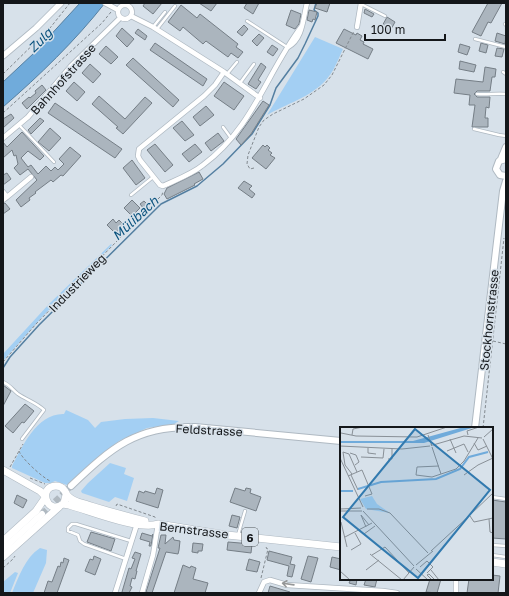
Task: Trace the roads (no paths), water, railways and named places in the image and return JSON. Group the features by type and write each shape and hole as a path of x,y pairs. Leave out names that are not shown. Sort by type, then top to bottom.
{"main road":[{"path":"504,159 506,147"},
{"name":"Stockhornstrasse","path":"476,427 503,191 503,176 497,171 496,166 504,159"},
{"name":"Stockhornstrasse","path":"503,191 506,182"},
{"name":"Feldstrasse","path":"71,486 115,447 137,435 162,428 195,427 340,441"},
{"path":"7,469 16,477 40,491 50,505 53,507 61,506"},
{"path":"3,557 66,500 64,490 60,487 51,485 43,487 27,479 16,477"},
{"path":"3,541 36,511 45,497 46,491 51,485"},
{"name":"6","path":"66,495 83,504 157,522"},
{"name":"Bernstrasse","path":"61,506 69,505 137,524 151,526 157,522 238,536 340,547"},
{"path":"3,549 42,514"},
{"path":"493,562 506,564"}],"street":[{"path":"3,56 36,28 61,3"},
{"path":"105,3 114,8 120,18 126,19 131,16"},
{"path":"129,7 133,3"},
{"path":"226,73 204,96 139,149 138,156 140,160 160,185 163,186 204,165 243,125 301,27 307,3"},
{"path":"357,27 361,3"},
{"path":"114,8 123,6 129,7"},
{"path":"129,7 131,16"},
{"path":"131,16 155,29 226,73 260,98"},
{"name":"Bahnhofstrasse","path":"3,138 35,110 71,66 120,18"},
{"path":"3,192 5,198 31,177"},
{"path":"142,593 153,555 157,522"},
{"path":"115,593 137,524"},
{"path":"259,593 264,582 270,580 287,584 397,593"},
{"path":"456,593 457,580"}],"lane":[{"path":"361,3 385,16"},
{"path":"155,29 175,6"},
{"path":"155,29 165,12"},
{"path":"247,21 288,48"},
{"path":"475,39 506,47"},
{"path":"226,73 237,62"},
{"path":"240,84 254,64"},
{"path":"477,94 506,94"},
{"path":"19,125 54,162"},
{"path":"223,127 232,138"},
{"path":"474,129 506,136"},
{"path":"131,195 153,177"},
{"path":"3,382 44,410 23,439"},
{"path":"493,497 506,499"},
{"path":"238,536 245,511"},
{"path":"126,559 84,544 80,541 78,535 68,531 68,528 72,524 76,524 132,541"},
{"path":"493,545 506,546"},
{"path":"493,555 506,557"}],"waterway":[{"name":"Mülibach","path":"3,368 10,357 39,325 161,204 197,186 223,164 252,134 270,105 276,88 298,58 305,44 318,16 318,13 314,10 316,3"}],"tunnel":[{"path":"42,514 71,486"}],"water label":[{"name":"Zulg","path":"40,40"}]}
